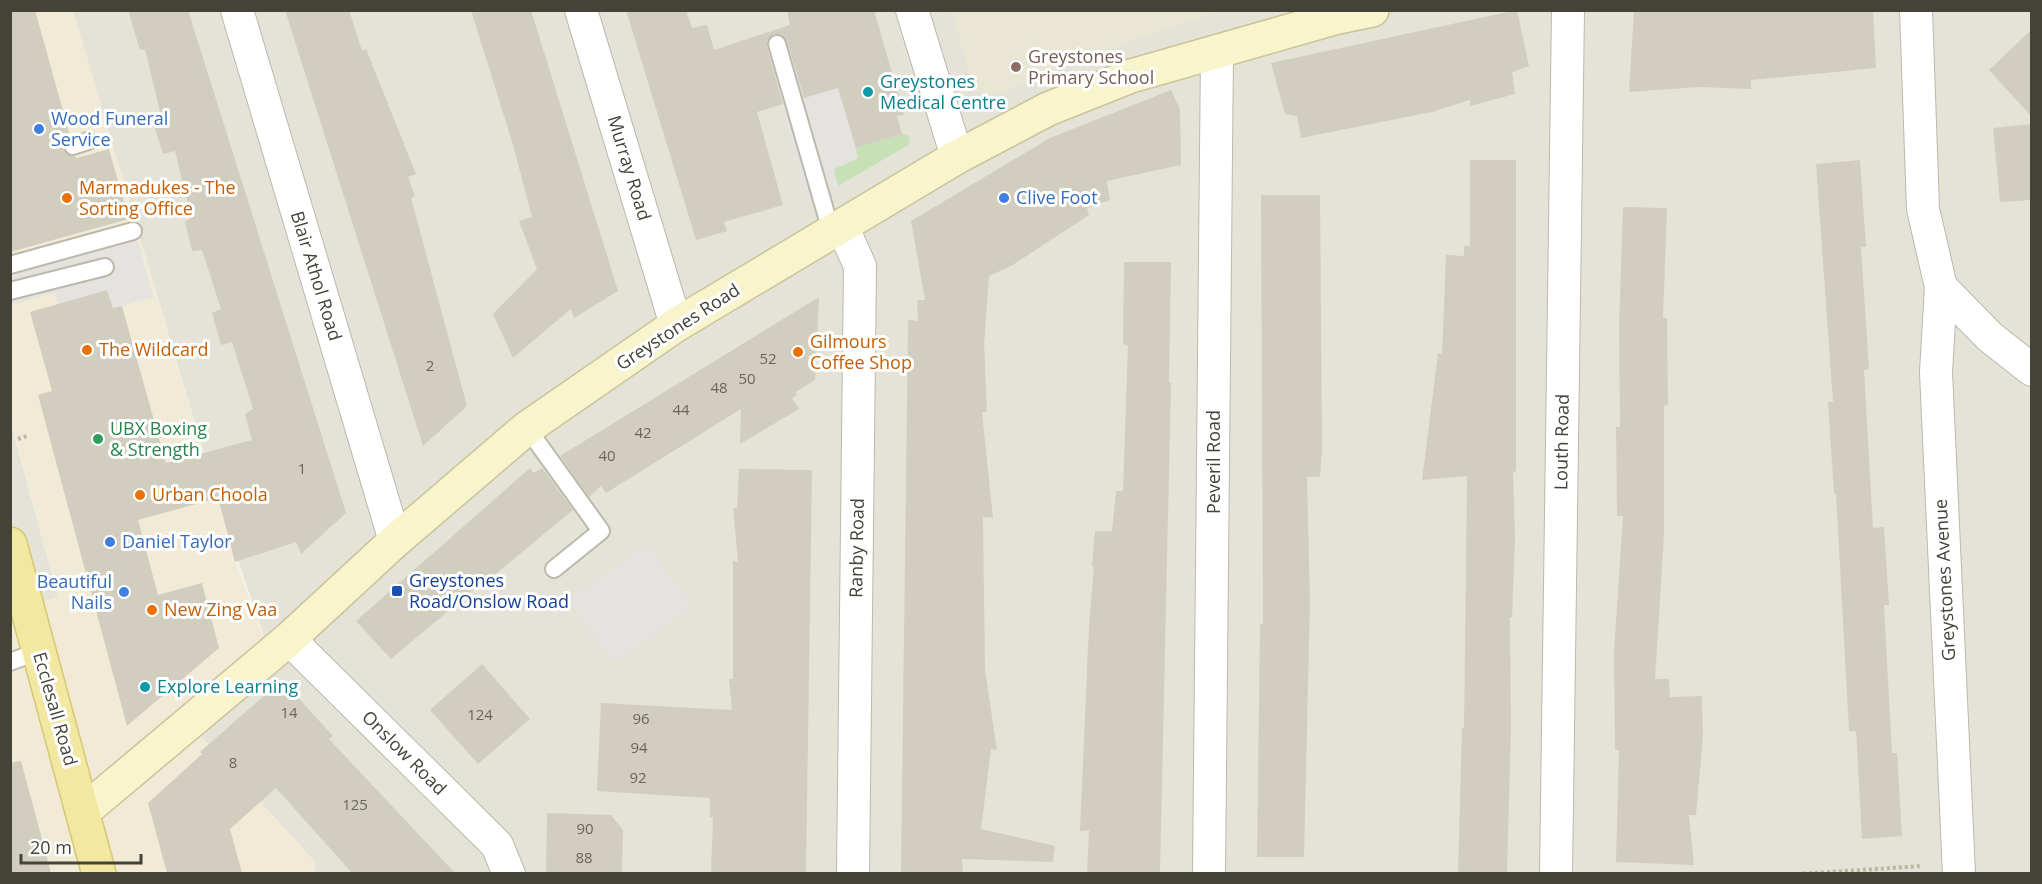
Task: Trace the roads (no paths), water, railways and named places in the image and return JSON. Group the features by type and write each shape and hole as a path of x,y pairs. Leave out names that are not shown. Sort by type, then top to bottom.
{"main road":[{"name":"Ecclesall Road","path":"10,544 25,657 84,811 99,873"}],"street":[{"name":"Blair Athol Road","path":"237,10 395,541"},
{"name":"Murray Road","path":"581,10 676,325"},
{"path":"912,10 957,157"},
{"name":"Greystones Road","path":"84,811 289,639 395,541 527,428 676,325 957,157 1048,109 1131,76 1338,17 1371,10"},
{"name":"Louth Road","path":"1556,873 1568,10"},
{"path":"1916,10 1923,209 1941,287 1990,338 2031,369"},
{"name":"Peveril Road","path":"1209,873 1218,51"},
{"name":"Ranby Road","path":"836,229 860,266 853,873"},
{"name":"Greystones Avenue","path":"1941,287 1936,372 1959,869"},
{"name":"Onslow Road","path":"289,639 497,845 509,873"}],"lane":[{"path":"777,44 836,229"},
{"path":"10,265 133,231"},
{"path":"10,291 105,267"},
{"path":"527,428 601,531 554,569"}],"place":[{"name":"Greystones Primary School","path":"1016,67"},
{"name":"Greystones Medical Centre","path":"868,92"},
{"name":"Wood Funeral Service","path":"39,129"},
{"name":"Marmadukes - The Sorting Office","path":"67,198"},
{"name":"Clive Foot","path":"1004,198"},
{"name":"The Wildcard","path":"87,350"},
{"name":"Gilmours Coffee Shop","path":"798,352"},
{"name":"UBX Boxing & Strength","path":"98,439"},
{"name":"Urban Choola","path":"140,495"},
{"name":"Daniel Taylor","path":"110,542"},
{"name":"Greystones Road/Onslow Road","path":"397,591"},
{"name":"Beautiful Nails","path":"124,592"},
{"name":"New Zing Vaa","path":"152,610"},
{"name":"Explore Learning","path":"145,687"}]}
